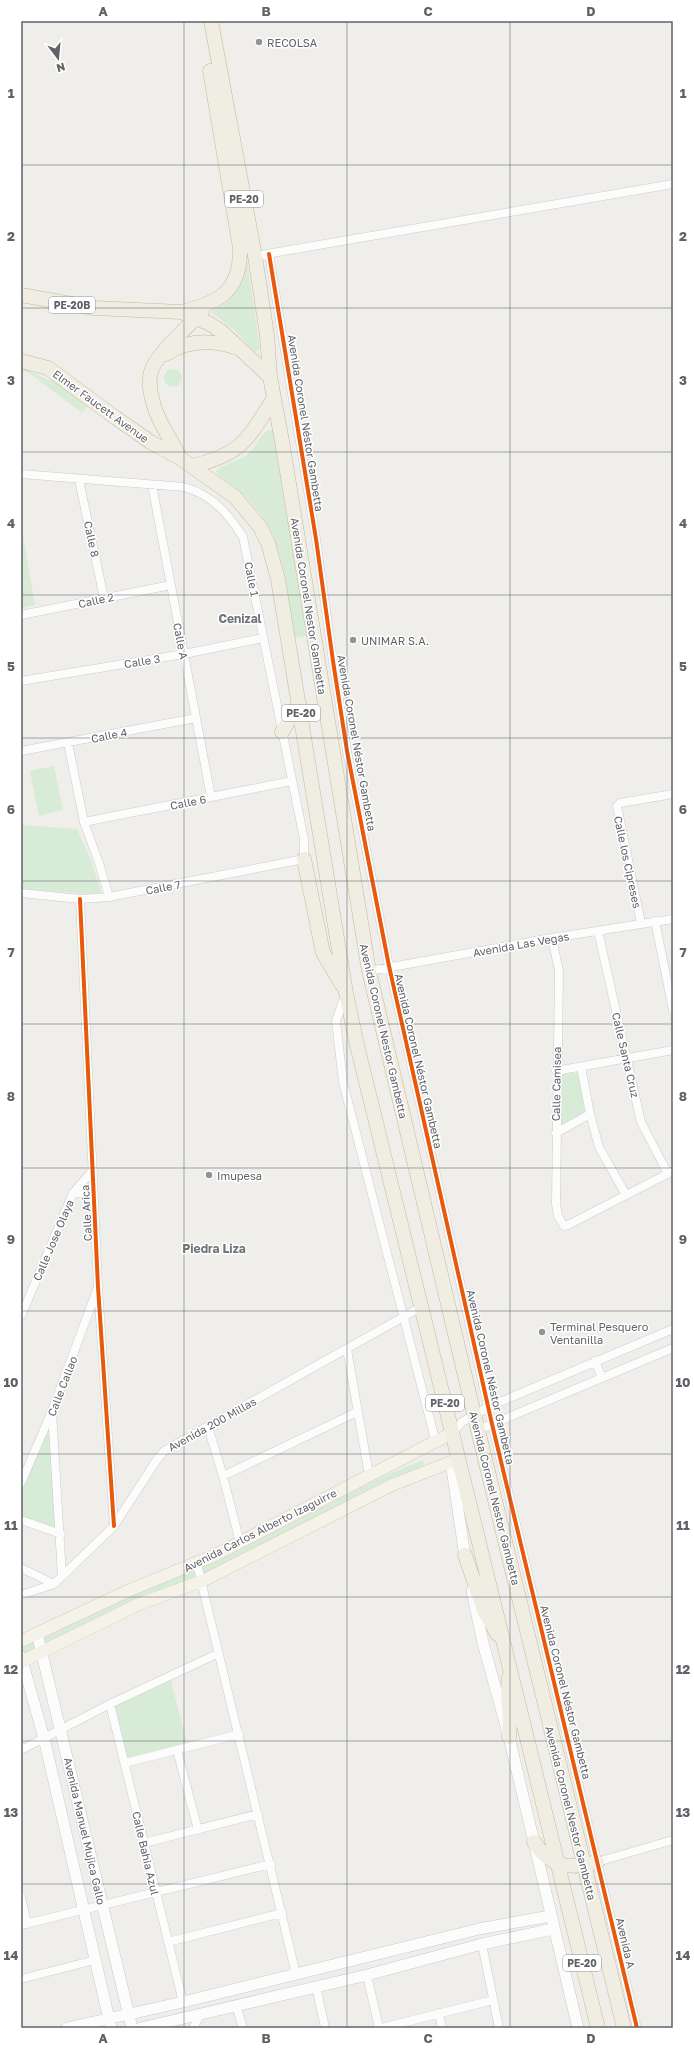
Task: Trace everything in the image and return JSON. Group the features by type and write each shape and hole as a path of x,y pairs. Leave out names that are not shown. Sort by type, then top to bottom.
{"highway":[{"name":"PE-20","path":"181,312 211,303 223,296 237,277 240,263 240,248 202,21"},
{"name":"Avenida Coronel Nestor Gambetta","path":"211,21 262,255 270,378 282,440 369,970 474,1414 590,1864 624,2028"},
{"name":"PE-20B","path":"21,295 94,308 181,312"},
{"path":"156,361 188,325 211,303"},
{"path":"181,312 197,318 221,331 270,378"},
{"path":"156,361 168,352 196,343 211,342 240,349"},
{"name":"Elmer Faucett Avenue","path":"21,361 48,368 152,443 180,458"},
{"name":"PE-20","path":"156,361 151,372 150,384 154,406 180,458 235,497 253,517 268,543 278,579 346,993 421,1307 598,2028"},
{"path":"192,466 213,461 239,448 255,430 274,398"},
{"path":"282,732 299,703"},
{"path":"304,859 323,953 346,993"},
{"path":"451,1462 452,1433"},
{"path":"465,1555 484,1610 506,1651"},
{"path":"509,1737 511,1724 506,1692 511,1669"},
{"path":"534,1842 543,1856 557,1864 590,1864"}],"main road":[{"name":"Avenida Carlos Alberto Izaguirre","path":"21,1641 130,1590 197,1564 369,1475 436,1443 452,1433"},
{"name":"Avenida Carlos Alberto Izaguirre","path":"21,1660 42,1652 139,1604 202,1581 392,1485 451,1462"}],"street":[{"path":"262,255 673,184"},
{"name":"Avenida Coronel Néstor Gambetta","path":"262,255 316,538 332,661 347,751 389,966 590,1864"},
{"name":"Calle 1","path":"21,474 193,490 227,512 243,537 304,839 304,859"},
{"name":"Calle 8","path":"79,480 104,598"},
{"name":"Calle A","path":"152,485 211,797"},
{"name":"Calle 2","path":"21,615 170,585"},
{"name":"Calle 3","path":"21,681 184,654 263,638"},
{"name":"Calle 4","path":"21,751 196,718"},
{"path":"68,743 84,822 99,863 109,897"},
{"name":"Calle 6","path":"84,822 292,781"},
{"name":"Calle los Cipreses","path":"640,923 617,806 620,803 673,794"},
{"name":"Calle 7","path":"21,893 80,899 109,897 304,859"},
{"name":"Calle Arica","path":"80,899 98,1287 114,1526"},
{"name":"Avenida Las Vegas","path":"369,970 640,923 673,919"},
{"path":"655,922 670,977 673,1010"},
{"name":"Calle Santa Cruz","path":"598,931 641,1122 670,1172"},
{"name":"Calle Camisea","path":"552,938 559,971 556,1071 556,1204 561,1223 564,1226 568,1225 626,1195"},
{"path":"346,993 336,1020 343,1082 436,1443"},
{"path":"556,1071 673,1050"},
{"path":"581,1067 590,1114 599,1147 626,1195 670,1172"},
{"path":"556,1133 590,1114"},
{"name":"Calle Jose Olaya","path":"21,1316 73,1193 93,1170"},
{"path":"73,1193 86,1193 94,1198"},
{"name":"Calle Callao","path":"21,1483 52,1411 98,1287"},
{"name":"Avenida 200 Millas","path":"21,1595 54,1584 114,1526 164,1451 421,1307"},
{"path":"88,1316 100,1318"},
{"path":"452,1433 462,1422 488,1407 673,1329"},
{"path":"478,1430 673,1348"},
{"path":"348,1349 357,1412 369,1475"},
{"path":"595,1361 602,1378"},
{"path":"52,1411 62,1576"},
{"path":"223,1476 357,1412"},
{"path":"208,1426 223,1476 240,1543"},
{"path":"451,1462 465,1555 483,1643 509,1737 550,1916 578,2028"},
{"path":"21,1520 60,1534"},
{"path":"197,1564 271,1864 296,1974"},
{"path":"21,1568 54,1584"},
{"name":"Avenida Manuel Mujica Gallo","path":"37,1633 132,2028"},
{"path":"21,1750 110,1704 219,1654"},
{"name":"Avenida Manuel Mujica Gallo","path":"21,1660 44,1738 110,2023"},
{"name":"Calle Bahia Azul","path":"110,1704 183,2002"},
{"path":"125,1763 239,1734"},
{"path":"177,1750 198,1830"},
{"path":"144,1843 258,1814"},
{"path":"590,1864 673,1840"},
{"path":"21,1898 24,1925 271,1864"},
{"name":"Avenida A","path":"590,1864 616,1939 637,2028"},
{"path":"168,1942 282,1913"},
{"path":"67,2028 110,2023 129,2013 183,2002 479,1929 550,1916"},
{"path":"140,2028 367,1975 482,1944 554,1929"},
{"path":"482,1944 499,2028"},
{"path":"21,1979 95,1960"},
{"path":"367,1975 380,2028 493,2000"},
{"path":"316,1986 325,2028"},
{"path":"236,2005 243,2028"},
{"path":"438,2013 442,2028"},
{"path":"193,2028 200,2015"}],"green space":[{"path":"246,254 260,348 255,352 233,329 212,313 227,302 236,292 244,274"},
{"path":"21,367 44,378 59,383 88,406 82,413 29,373 21,370"},
{"path":"173,369 179,372 182,378 179,384 173,387 167,384 164,378 167,372"},
{"path":"270,429 274,431 275,436 306,636 295,638 283,567 277,546 269,527 257,509 241,492 219,476 216,471 249,453 264,433"},
{"path":"21,524 35,605 21,608"},
{"path":"54,766 63,810 39,816 30,771"},
{"path":"21,825 77,829 91,860 102,895 21,889"},
{"path":"579,1073 587,1115 560,1126 561,1077 563,1074"},
{"path":"49,1433 58,1523 55,1529 21,1516 21,1491 47,1434"},
{"path":"423,1460 424,1467 387,1480 215,1569 137,1600 21,1656 21,1647 26,1644 132,1593 212,1563 386,1475"},
{"path":"170,1678 187,1743 126,1758 114,1707"}],"cycle path":[{"path":"269,254 316,539 347,751 389,966 492,1424 637,2028"},
{"path":"80,899 98,1287 114,1526"}],"place":[{"name":"RECOLSA","path":"259,42"},
{"name":"UNIMAR S.A.","path":"353,640"},
{"name":"Imupesa","path":"209,1175"},
{"name":"Terminal Pesquero Ventanilla","path":"542,1332"}],"district":[{"name":"Cenizal","path":"240,618"},
{"name":"Piedra Liza","path":"214,1248"}]}
